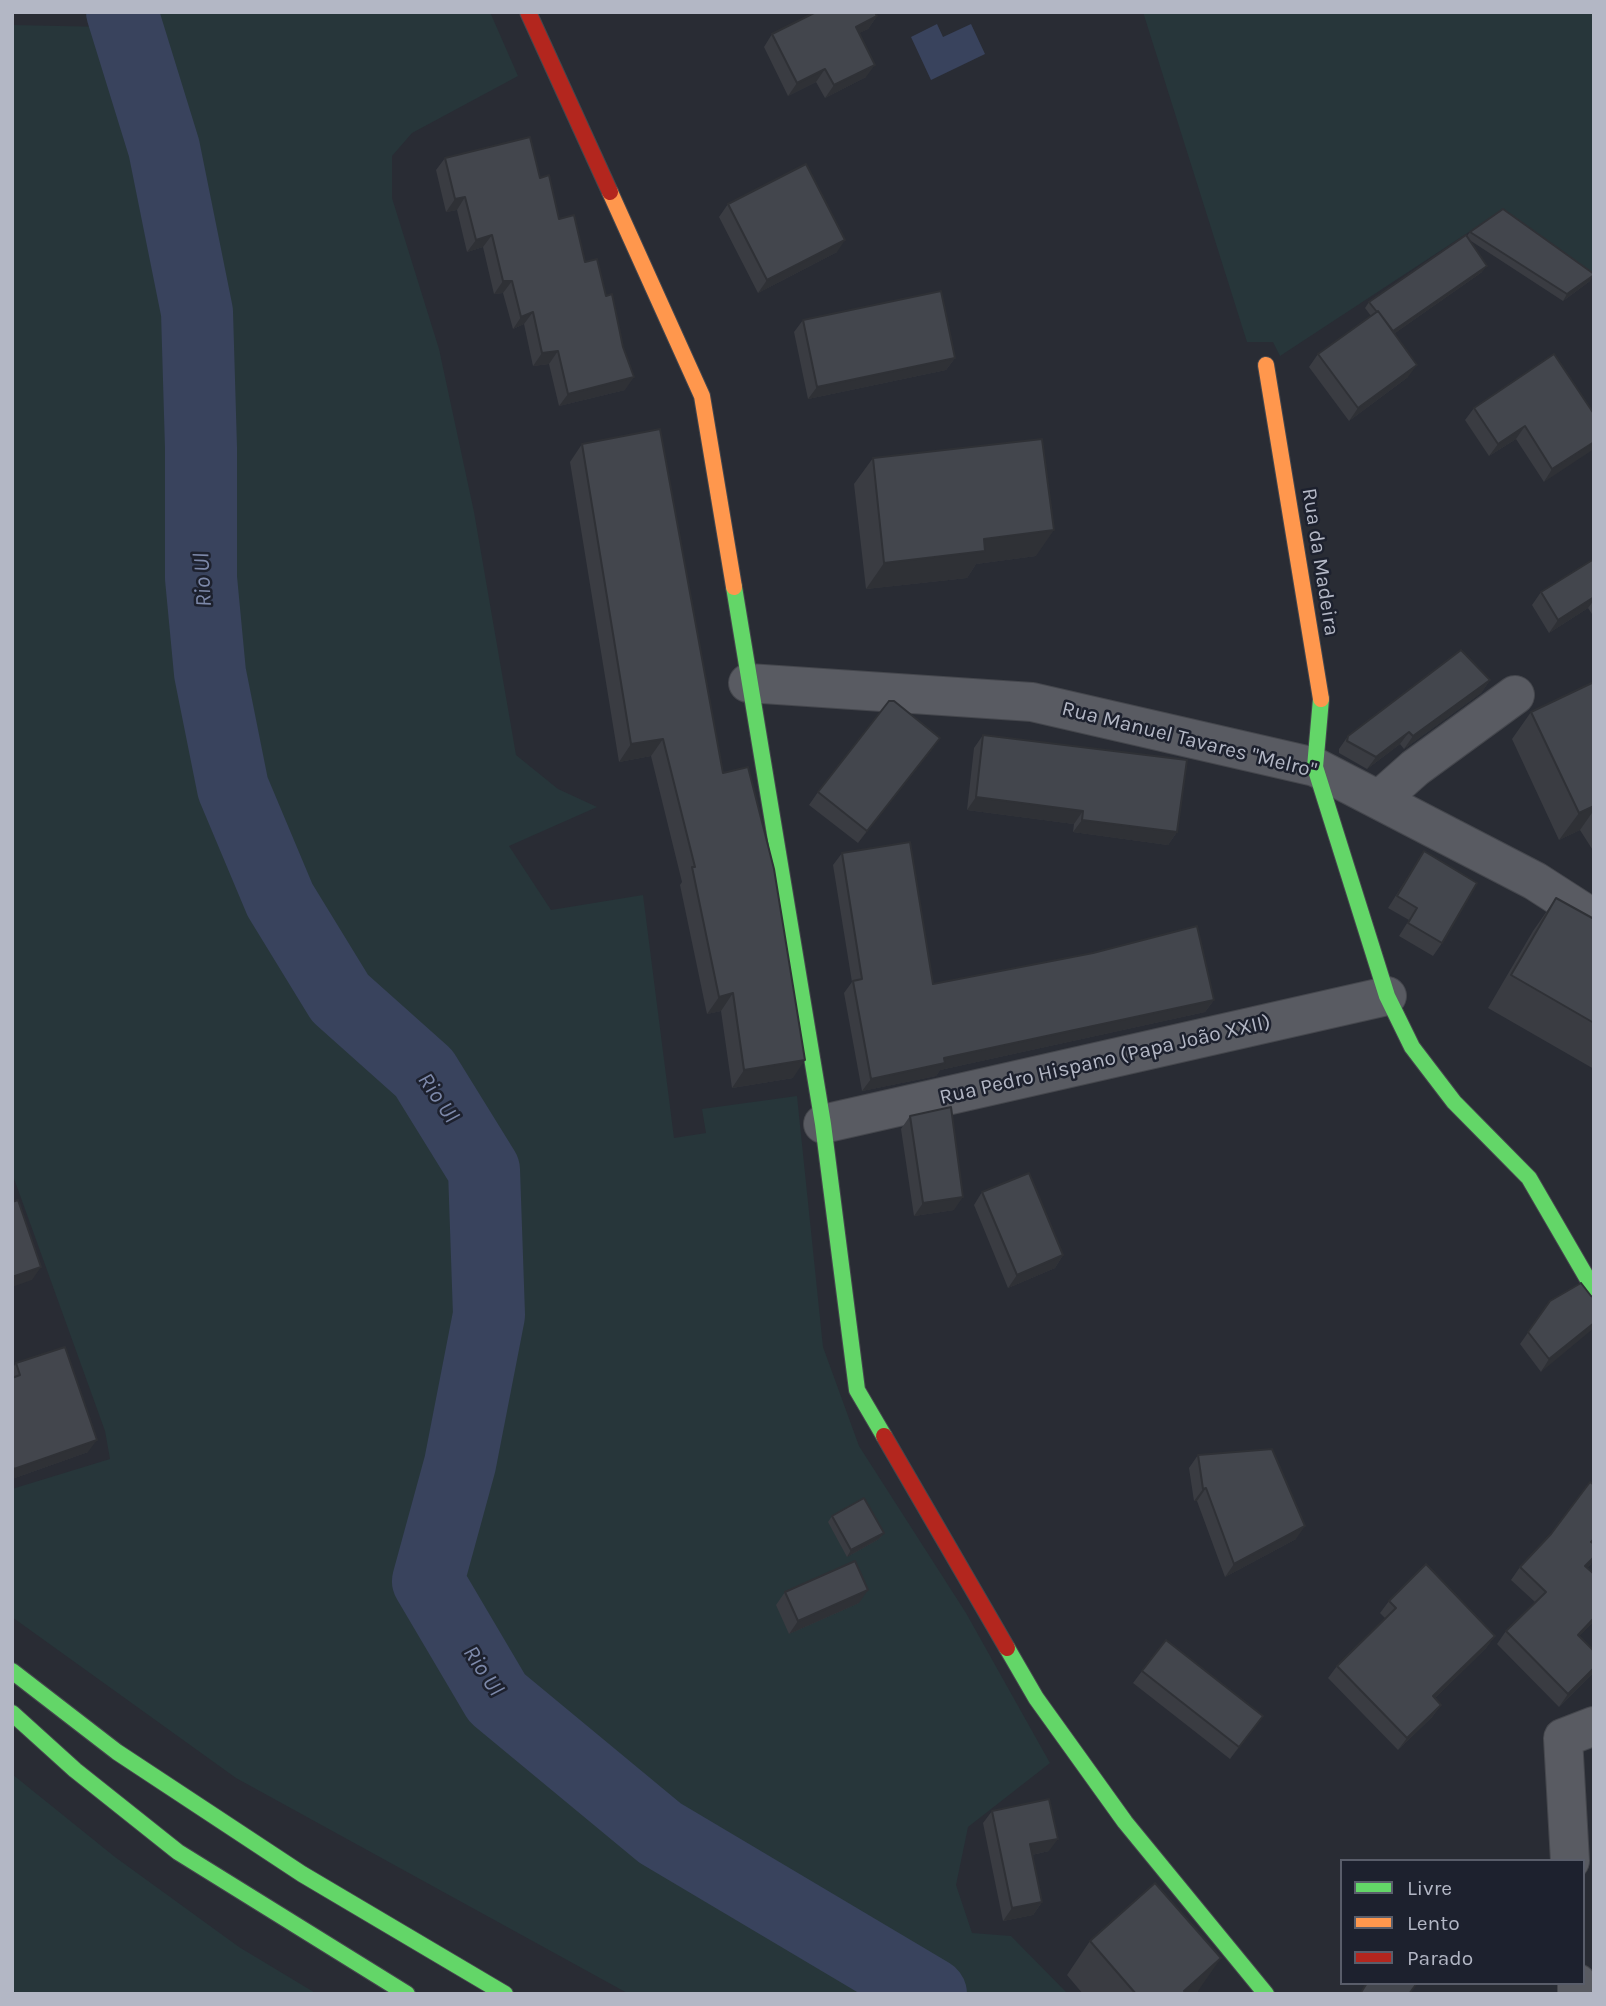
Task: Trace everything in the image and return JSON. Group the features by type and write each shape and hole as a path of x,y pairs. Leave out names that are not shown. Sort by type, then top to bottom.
{"main road":[{"path":"528,12 702,396 823,1124 857,1390 1036,1698 1125,1822 1266,1994"},
{"name":"Rua da Madeira","path":"1266,365 1322,706 1315,767"},
{"path":"1315,767 1387,996 1412,1047 1454,1102 1529,1178 1594,1290"},
{"path":"12,1671 117,1752 302,1874 505,1994"},
{"path":"12,1713 75,1770 178,1852 271,1913 407,1994"}],"street":[{"name":"Rua Manuel Tavares \"Melro\"","path":"748,683 1032,702 1315,767 1535,881 1594,919"},
{"path":"1379,800 1415,768 1515,695"},
{"name":"Rua Pedro Hispano (Papa João XXII)","path":"823,1124 1387,996"},
{"path":"1570,1859 1563,1738 1594,1726"}],"shaded area":[{"path":"135,12 490,12 518,76 412,133 392,156 392,198 439,349 474,512 516,755 558,789 597,807 509,846 551,910 643,895 674,1138 706,1133 702,1109 797,1096 823,1347 859,1446 966,1613 1050,1763 968,1827 956,1885 972,1933 1011,1936 1068,1994 952,1994 620,1786 535,1713 488,1660 448,1587 448,1545 482,1440 499,1330 501,1226 494,1168 454,1099 417,1047 343,983 249,803 223,679 213,512 208,309 203,241 178,141"},
{"path":"1143,12 1594,12 1594,275 1501,211 1280,356 1273,342 1247,342"},
{"path":"12,25 108,27 143,144 176,315 180,508 191,644 209,778 268,921 318,1004 409,1085 465,1201 464,1332 408,1578 486,1710 598,1802 901,1994 629,1994 236,1778 12,1617 12,1489 110,1459 105,1431 12,1173"},
{"path":"12,1774 115,1857 239,1947 317,1994 12,1994"}],"water":[{"path":"937,24 943,37 971,24 985,54 931,80 911,37"}],"building":[{"path":"816,12 875,12 877,16 856,27 875,65 834,85 825,69 797,83 772,34"},
{"path":"530,137 540,178 549,175 559,219 574,215 585,262 597,259 606,296 612,294 623,347 634,377 568,394 558,351 542,353 533,312 521,317 512,281 503,281 492,235 476,240 465,197 455,199 445,158"},
{"path":"806,164 845,240 767,280 728,204"},
{"path":"1503,209 1594,275 1567,294 1470,232"},
{"path":"1466,235 1487,266 1393,331 1369,302"},
{"path":"941,291 955,358 817,387 803,320"},
{"path":"1378,311 1417,365 1358,408 1318,354"},
{"path":"1554,354 1594,414 1594,442 1552,469 1525,426 1498,444 1474,408"},
{"path":"660,429 723,773 748,767 774,869 805,1060 744,1070 733,993 719,997 692,867 695,867 663,739 631,744 582,444"},
{"path":"1042,439 1054,530 984,539 985,551 884,563 873,458"},
{"path":"1594,559 1594,597 1558,620 1541,592"},
{"path":"1461,650 1490,680 1413,736 1409,732 1376,757 1347,741 1348,736"},
{"path":"1594,682 1594,806 1579,813 1531,712"},
{"path":"889,701 894,701 940,738 867,831 818,792"},
{"path":"983,735 1187,760 1177,832 1082,820 1083,811 976,797"},
{"path":"910,842 933,984 1093,953 1197,926 1214,1000 944,1058 945,1063 871,1079 853,981 862,979 842,853"},
{"path":"1424,851 1477,883 1442,943 1408,923 1417,908 1397,896"},
{"path":"1556,898 1594,919 1594,1023 1511,975"},
{"path":"951,1107 963,1197 923,1203 910,1116"},
{"path":"1029,1173 1063,1255 1017,1275 982,1192"},
{"path":"18,1200 41,1267 12,1277 12,1202"},
{"path":"1581,1283 1594,1297 1594,1323 1549,1359 1528,1332 1550,1301"},
{"path":"65,1347 97,1440 14,1469 12,1378 20,1375 16,1363"},
{"path":"1272,1449 1305,1526 1234,1564 1206,1488 1203,1489 1198,1455"},
{"path":"1590,1482 1594,1485 1594,1539 1591,1542 1594,1544 1594,1557 1585,1566 1594,1574 1594,1618 1578,1635 1594,1651 1594,1668 1568,1694 1506,1631 1546,1592 1520,1567 1551,1534"},
{"path":"864,1498 884,1533 851,1550 832,1516"},
{"path":"855,1561 868,1590 798,1621 785,1592"},
{"path":"1426,1564 1495,1636 1433,1696 1441,1705 1407,1738 1337,1666 1396,1608 1389,1601"},
{"path":"1166,1640 1263,1716 1239,1747 1142,1671"},
{"path":"1049,1799 1058,1839 1030,1844 1042,1902 1012,1908 992,1811"},
{"path":"1155,1883 1221,1958 1184,1991 1186,1994 1136,1994 1090,1941"},
{"path":"1366,1985 1416,1985 1409,1994 1360,1994"}],"waterway":[{"name":"Rio Ul","path":"122,12 164,148 197,312 201,578 210,673 233,788 280,900 340,998 424,1073 484,1170 489,1315 460,1464 428,1581 497,1698 660,1833 931,1994"}],"traffic: fast":[{"path":"734,587 823,1124 857,1390 884,1436"},
{"path":"1321,699 1315,767 1387,996 1412,1047 1454,1102 1529,1178 1594,1290"},
{"path":"1007,1648 1036,1698 1125,1822 1266,1994"},
{"path":"12,1671 117,1752 302,1874 505,1994"},
{"path":"12,1713 75,1770 178,1852 407,1994"}],"traffic: slow":[{"path":"610,192 702,396 734,587"},
{"path":"1266,365 1321,699"}],"traffic: jam":[{"path":"528,12 610,192"},
{"path":"884,1436 1007,1648"}]}
